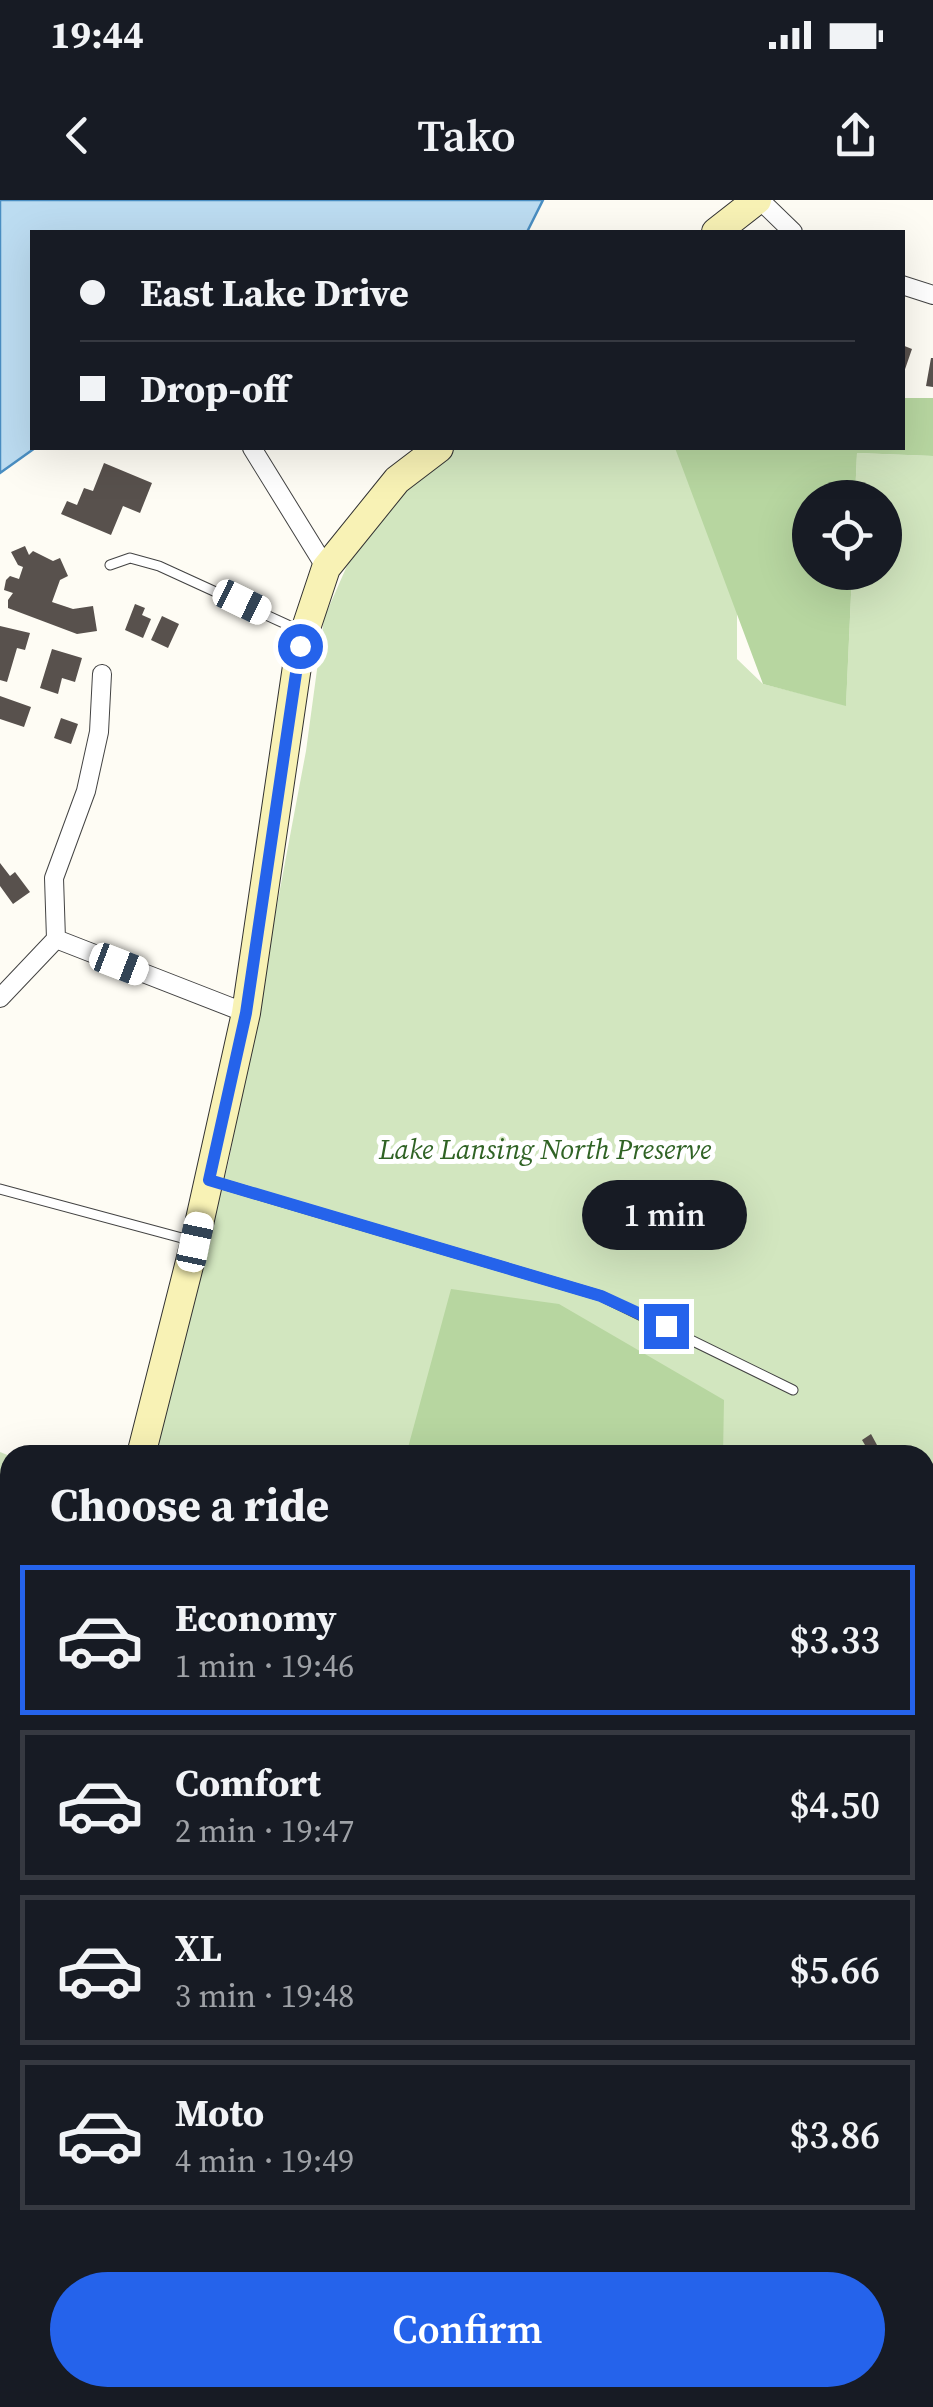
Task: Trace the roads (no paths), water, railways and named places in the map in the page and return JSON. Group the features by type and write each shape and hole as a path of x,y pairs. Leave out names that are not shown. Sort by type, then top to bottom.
{"street":[{"path":"719,230 758,200 791,230"},
{"path":"905,286 933,295"},
{"path":"253,450 326,568"},
{"path":"144,1445 195,1242 246,1013 304,632 326,568 397,480 436,450"},
{"path":"0,998 56,939 54,878 86,791 99,732 102,674"},
{"path":"56,939 246,1013"}],"lane":[{"path":"110,565 130,558 159,566 304,632"},
{"path":"209,1180 601,1296 794,1390"},
{"path":"0,1189 195,1242"}],"water":[{"path":"0,200 543,200 528,230 30,230 32,450 0,473"}],"park label":[{"name":"Lake Lansing North Preserve","path":"545,1149"}]}
